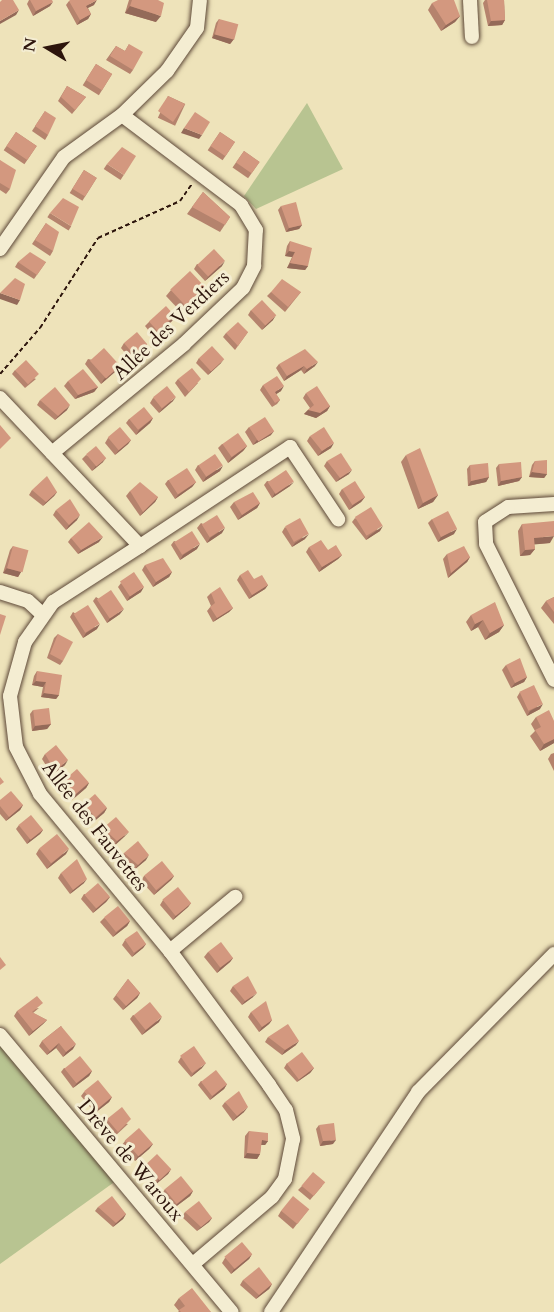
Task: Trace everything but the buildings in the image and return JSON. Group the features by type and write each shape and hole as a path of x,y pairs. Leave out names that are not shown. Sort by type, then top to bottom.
{"street":[{"path":"0,249 64,157 122,115 167,71 197,28 200,0"},
{"path":"470,0 472,37"},
{"name":"Allée des Verdiers","path":"52,453 184,344 248,279 258,249 252,219 200,174 122,115"},
{"path":"0,398 140,546"},
{"name":"Allée des Fauvettes","path":"193,1264 272,1197 285,1179 293,1138 286,1110 170,951 40,794 16,747 10,720 15,666 42,614 290,447 338,519"},
{"path":"554,504 508,507 485,522 486,544 554,680"},
{"path":"0,592 28,601 42,614"},
{"path":"170,951 235,897"},
{"path":"271,1312 418,1092 554,954"},
{"name":"Drève de Waroux","path":"0,1035 232,1312"}],"path":[{"path":"0,374 40,328 98,238 180,201 200,174"}],"green space":[{"path":"307,103 343,169 256,209 244,196"},
{"path":"0,1041 120,1178 0,1264"}]}
